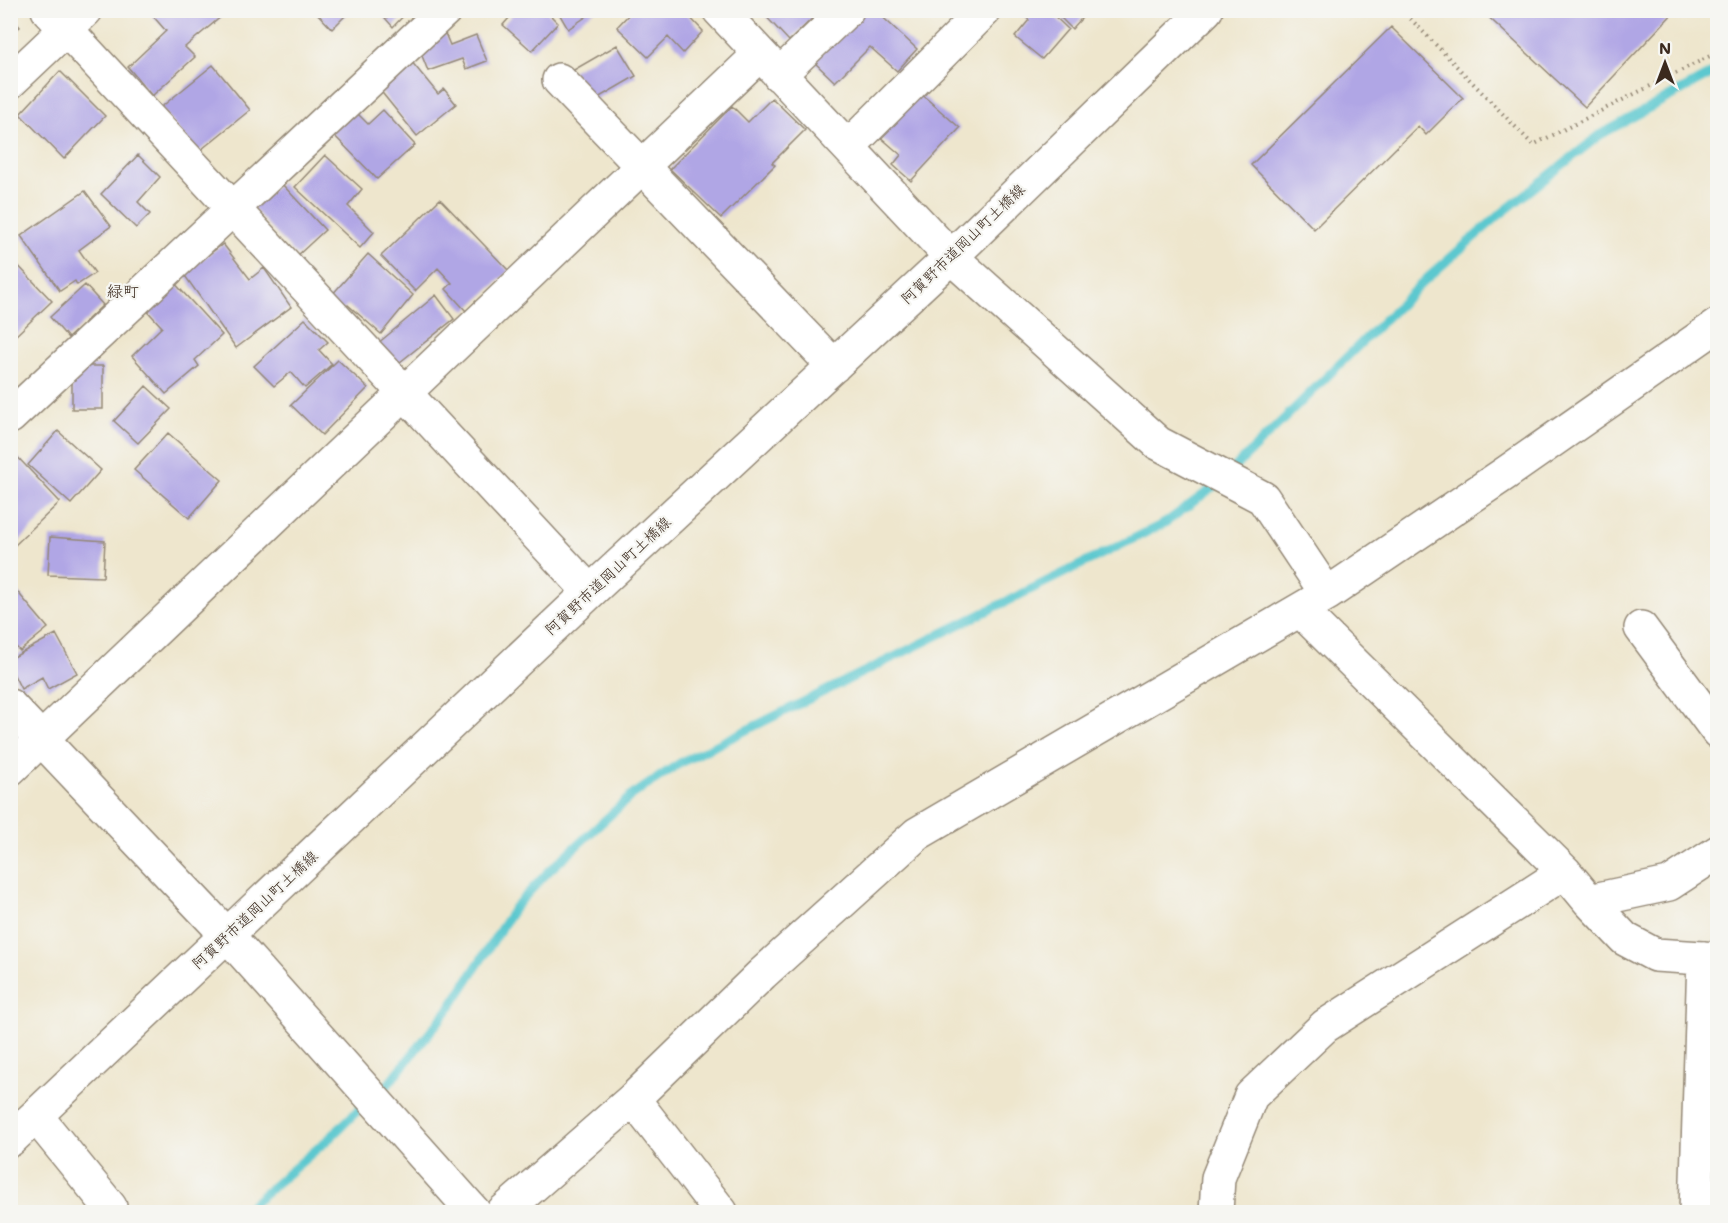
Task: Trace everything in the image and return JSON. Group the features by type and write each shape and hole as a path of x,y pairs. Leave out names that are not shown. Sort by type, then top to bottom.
{"street":[{"path":"10,417 445,10"},
{"path":"719,10 951,257 1158,443 1263,498 1314,602 1625,939 1655,955 1711,958 1696,1212"},
{"path":"10,769 642,167 770,64 847,10"},
{"path":"848,147 985,10"},
{"name":"阿賀野市道岡山町土橋線","path":"10,1140 590,592 951,257 1206,10"},
{"path":"10,82 66,17 233,209 590,592"},
{"path":"559,80 834,366"},
{"path":"503,1212 633,1099 762,974 917,834 1314,602 1506,473 1718,325"},
{"path":"1641,628 1718,732"},
{"path":"10,706 228,936 474,1212"},
{"path":"1589,901 1669,884 1718,852"},
{"path":"1216,1212 1218,1178 1251,1096 1324,1026 1564,872"},
{"path":"633,1099 721,1212"},
{"path":"36,1116 110,1207 105,1212"}],"path":[{"path":"1402,10 1533,145 1718,52"}],"building":[{"path":"157,10 220,10 223,15 185,47 195,57 152,96 128,67 166,31 152,15"},
{"path":"314,10 351,10 332,29"},
{"path":"378,10 409,10 393,27"},
{"path":"516,10 545,10 558,23 532,51 503,25"},
{"path":"557,10 596,10 568,29"},
{"path":"633,10 683,10 703,31 683,53 668,37 648,57 617,27"},
{"path":"760,10 821,10 789,41"},
{"path":"862,10 875,10 917,49 897,71 870,47 835,82 813,61"},
{"path":"1018,10 1048,10 1068,29 1042,59 1015,37 1029,20"},
{"path":"1053,10 1089,10 1072,29"},
{"path":"1481,10 1676,10 1585,107"},
{"path":"10,16 20,27 10,35"},
{"path":"1391,27 1463,98 1426,135 1418,126 1314,229 1251,165"},
{"path":"444,31 450,45 476,35 487,61 466,69 462,59 428,71 417,43"},
{"path":"617,45 636,76 591,102 572,71"},
{"path":"411,61 438,94 444,89 456,104 417,136 379,89"},
{"path":"213,65 250,110 197,153 160,108"},
{"path":"60,71 105,116 64,159 20,114"},
{"path":"919,92 960,128 911,181 893,165 901,155 878,135"},
{"path":"772,98 805,130 772,163 775,165 721,218 670,169 732,106 748,122"},
{"path":"348,104 368,124 383,110 415,145 377,179 325,126"},
{"path":"138,155 160,177 138,202 150,214 136,228 101,194"},
{"path":"325,155 362,189 348,206 374,232 360,248 295,187"},
{"path":"281,183 325,230 297,256 252,207"},
{"path":"85,191 111,226 79,250 95,273 77,285 75,281 60,291 21,236"},
{"path":"440,199 509,271 466,311 446,289 452,283 438,268 415,291 381,256"},
{"path":"223,244 250,279 264,268 291,307 236,348 183,273"},
{"path":"368,254 413,295 381,334 348,305 336,317 323,305"},
{"path":"10,257 52,301 13,338 10,335"},
{"path":"171,279 222,335 195,360 199,366 166,394 132,356 162,327 142,305"},
{"path":"85,285 103,305 68,338 50,317"},
{"path":"436,295 454,319 395,366 377,344"},
{"path":"305,319 328,342 319,350 332,364 305,388 291,372 274,386 254,366"},
{"path":"338,360 368,388 322,435 291,405"},
{"path":"72,366 103,366 103,409 72,409"},
{"path":"146,386 171,409 138,443 114,421"},
{"path":"58,431 101,470 71,504 28,465"},
{"path":"168,433 222,480 189,518 134,470"},
{"path":"10,449 60,502 15,545 10,540"},
{"path":"50,537 105,541 103,577 48,575"},
{"path":"10,583 48,628 20,651 10,641"},
{"path":"56,634 77,673 48,689 42,677 21,689 10,667 10,659"}],"waterway":[{"path":"1228,474 1424,281 1497,217 1600,135 1718,70"},
{"path":"243,1212 332,1136 367,1101 386,1087 451,1006 515,907 548,872 631,796 680,763 1165,523 1219,483"}],"district":[{"name":"緑町","path":"123,291"}]}
